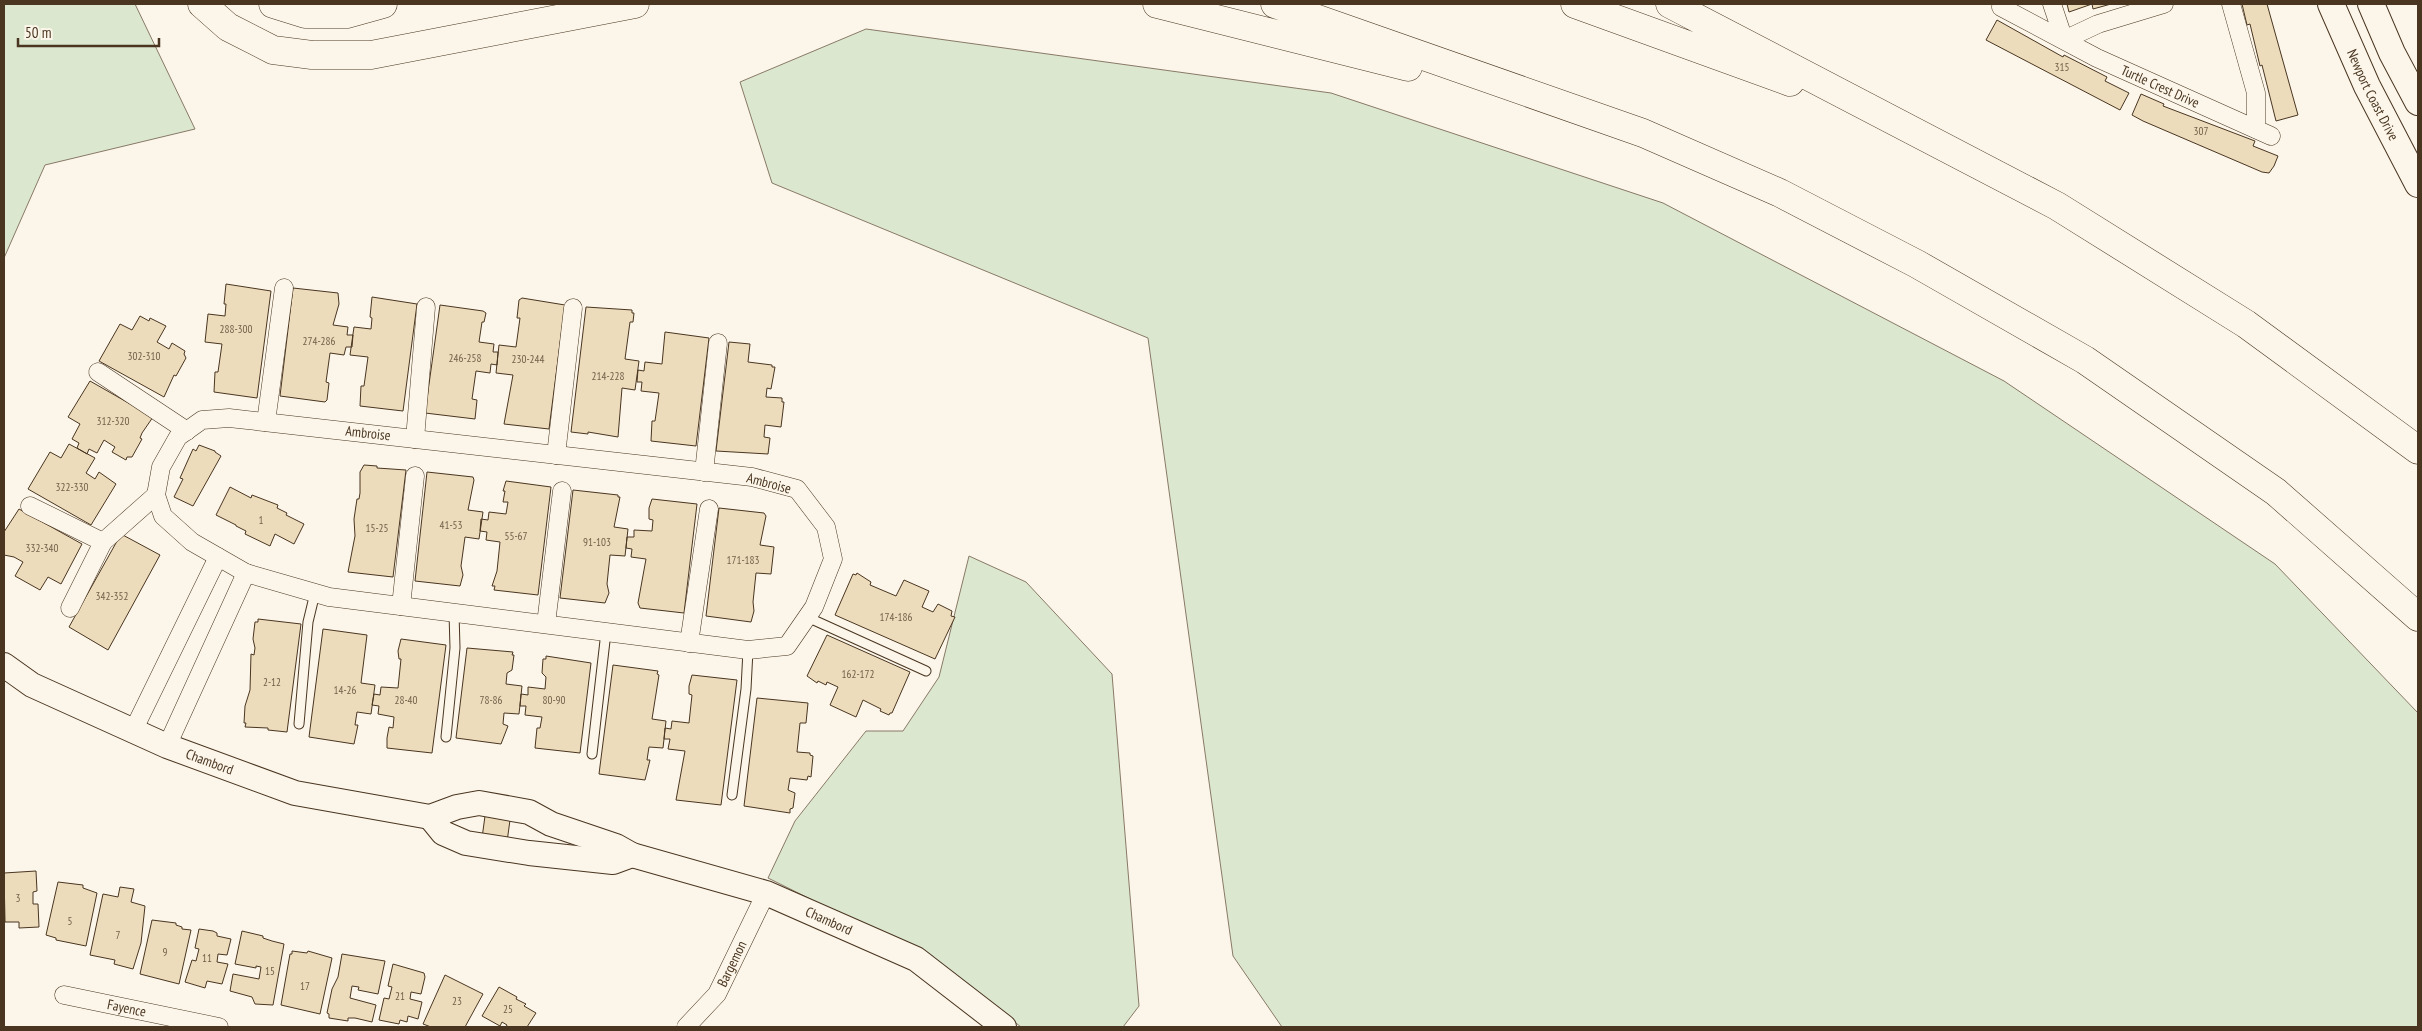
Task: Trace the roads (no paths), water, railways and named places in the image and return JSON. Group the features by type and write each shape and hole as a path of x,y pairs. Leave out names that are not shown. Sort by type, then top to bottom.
{"highway":[{"path":"202,4 228,27 273,50 312,55 371,55 635,4"},
{"path":"274,4 305,14 347,14 383,4"},
{"path":"1157,4 1589,113"},
{"path":"1274,4 1643,133 1780,193 1918,264 2085,360 2276,492 2418,617"},
{"path":"1575,4 1897,122"},
{"path":"1670,4 2057,206 2238,319 2418,450"}],"main road":[{"name":"Newport Coast Drive","path":"2331,4 2367,86 2418,184"},
{"path":"2371,4 2392,53 2418,102"}],"street":[{"path":"2052,4 2064,40 2098,24 2164,4"},
{"name":"Turtle Crest Drive","path":"2001,7 2097,58 2264,132 2256,93 2231,4"},
{"path":"266,422 284,288"},
{"path":"414,439 426,308"},
{"path":"556,455 573,308"},
{"path":"704,472 718,343"},
{"path":"98,372 186,431"},
{"name":"Ambroise","path":"229,418 266,422 752,477 797,489 826,527 833,559 814,607 787,646 748,650 329,597 246,573 192,542 163,516 156,495 162,467 178,436 202,420 229,418"},
{"path":"402,606 415,476"},
{"path":"546,624 562,491"},
{"path":"70,608 103,542 156,495"},
{"path":"30,506 103,542"},
{"path":"689,642 709,509"},
{"path":"133,731 218,557"},
{"path":"167,746 246,573"},
{"name":"Chambord","path":"4,665 32,685 167,746 295,792 437,825 466,844 613,862 632,855"},
{"name":"Chambord","path":"437,825 457,807 479,803 534,815 551,824 616,846 632,855 766,893 916,958 1004,1027"},
{"path":"529,853 534,815"},
{"name":"Bargemon","path":"686,1027 717,994 766,893"},
{"name":"Fayence","path":"64,995 218,1027"}],"lane":[{"path":"300,724 308,622 315,592"},
{"path":"446,737 455,648 454,612"},
{"path":"807,617 926,671"},
{"path":"592,754 606,632"},
{"path":"732,795 746,689 748,650"}]}
